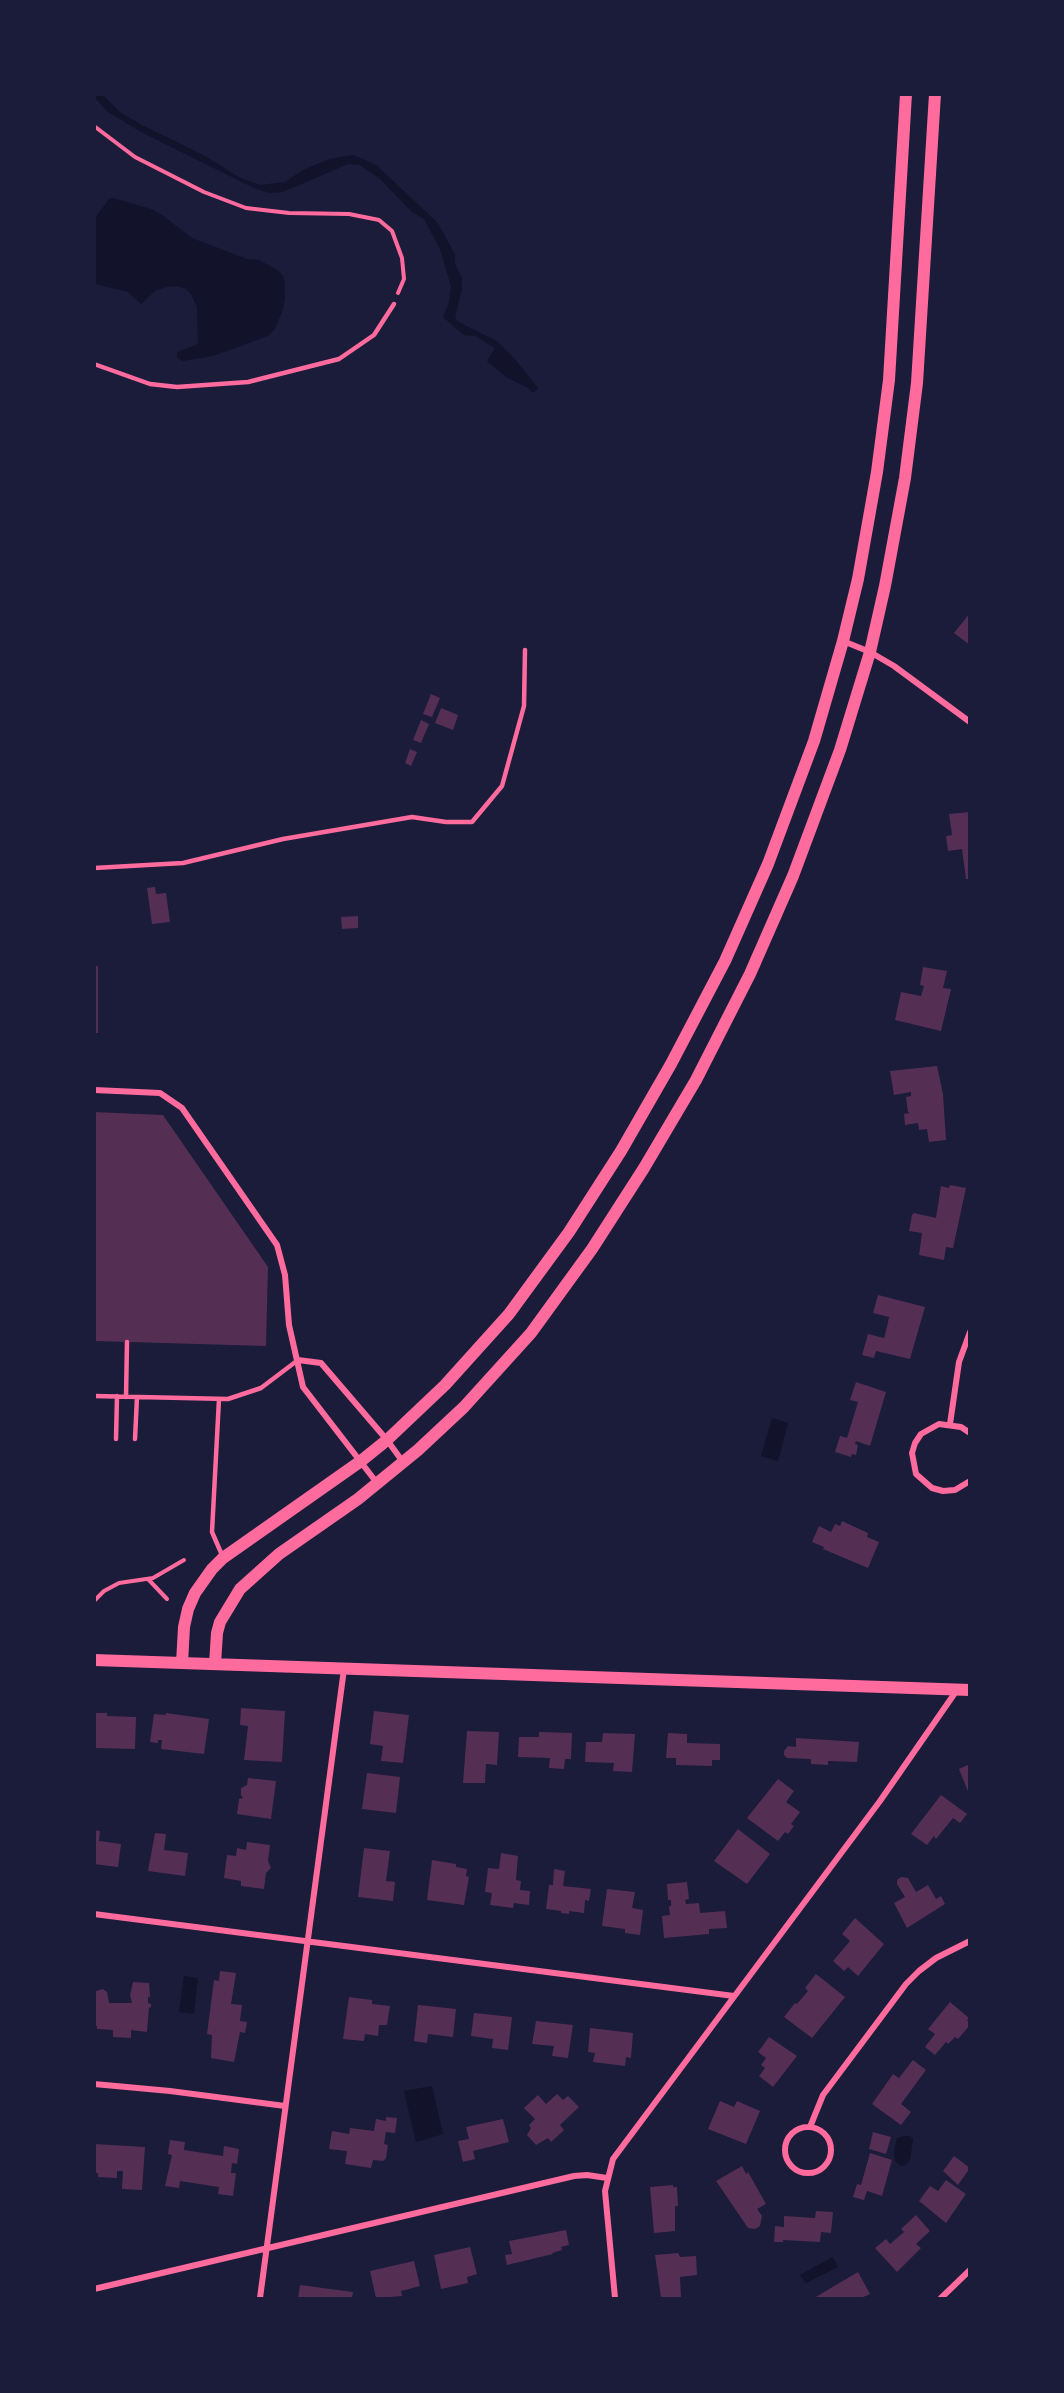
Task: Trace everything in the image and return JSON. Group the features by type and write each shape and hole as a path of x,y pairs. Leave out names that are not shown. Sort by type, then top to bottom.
{"main road":[{"path":"182,1663 184,1627 188,1610 195,1593 223,1558 361,1461 387,1440 450,1380 509,1314 569,1232 647,1108 707,998 768,864 814,741 843,641 866,539 885,417 893,324 906,94"},
{"path":"215,1664 219,1625 225,1611 240,1589 279,1554 403,1463 464,1407 531,1333 592,1249 671,1124 732,1012 794,876 840,750 870,652 893,545 913,421 935,94"},
{"path":"94,1660 964,1690"}],"street":[{"path":"843,641 870,652 914,680 969,722"},
{"path":"94,1090 160,1094 182,1108 277,1245 285,1275 289,1325 303,1387 377,1484"},
{"path":"950,1424 959,1362 969,1332"},
{"path":"298,1360 321,1363 387,1440 403,1463"},
{"path":"969,1433 961,1427 939,1424 921,1434 915,1443 913,1464 916,1474 932,1488 943,1491 955,1490 969,1481"},
{"path":"260,2298 344,1669"},
{"path":"615,2298 605,2200 607,2178 618,2152 964,1690"},
{"path":"94,1914 734,1996"},
{"path":"810,2127 823,2095 906,1984 936,1958 969,1941"},
{"path":"94,2084 285,2106"},
{"path":"810,2127 818,2128 829,2139 831,2154 829,2161 817,2172 802,2173 789,2165 785,2158 785,2142 795,2130 810,2127"},
{"path":"94,2289 574,2176 607,2178"},
{"path":"941,2298 969,2270"}],"lane":[{"path":"94,364 150,384 177,387 248,382 339,359 374,335 394,304"},
{"path":"94,868 183,863 283,839 412,817 446,822 472,822 502,786 524,706 525,650"},
{"path":"126,1397 127,1342"},
{"path":"94,1396 228,1398 261,1388 298,1360"},
{"path":"116,1439 117,1396"},
{"path":"135,1439 137,1397"},
{"path":"219,1398 212,1532 223,1558"}],"path":[{"path":"94,126 135,157 204,192 246,208 289,213 349,214 379,220 392,231 402,258 404,279 394,304"},
{"path":"94,1601 104,1591 119,1582 147,1579 168,1571 184,1560"},
{"path":"147,1579 167,1599"}],"shaded area":[{"path":"95,94 103,95 120,112 140,124 205,156 239,177 260,185 285,182 303,170 329,159 353,155 376,165 437,222 455,255 455,264 462,279 462,289 455,317 457,321 497,341 538,388 533,393 506,377 487,361 495,348 475,336 464,335 443,317 449,302 451,286 440,249 424,219 412,212 380,179 360,165 348,164 283,192 270,193 256,189 139,131 108,112 95,98"},
{"path":"113,198 151,209 192,238 247,259 259,260 279,271 285,284 285,296 283,309 275,329 268,336 213,356 183,361 177,358 177,352 198,344 197,307 186,289 177,286 166,287 155,291 141,304 128,292 95,284 95,218 109,199"},
{"path":"772,1418 788,1423 778,1461 761,1456"},
{"path":"184,1976 198,1978 194,2014 179,2012"},
{"path":"432,2086 443,2134 416,2142 404,2091"},
{"path":"910,2136 913,2139 910,2160 901,2166 894,2160 894,2152 897,2138"},
{"path":"833,2257 838,2267 806,2283 800,2275"}],"building":[{"path":"970,613 970,645 954,633"},
{"path":"431,694 440,698 432,717 423,714"},
{"path":"441,708 458,715 453,730 435,723"},
{"path":"421,720 429,724 421,743 413,740"},
{"path":"410,749 417,752 411,766 405,763"},
{"path":"970,812 970,879 966,879 962,849 948,851 946,836 952,835 949,814"},
{"path":"155,887 156,894 166,893 170,922 152,924 147,888"},
{"path":"358,916 358,928 342,929 341,917"},
{"path":"94,966 98,966 98,1033 94,1033"},
{"path":"923,967 947,971 943,988 951,989 941,1031 895,1020 901,992 921,996 924,986 920,985"},
{"path":"937,1066 943,1094 946,1140 929,1142 927,1129 919,1130 918,1123 905,1125 904,1114 910,1113 906,1097 911,1096 911,1092 894,1095 890,1071"},
{"path":"94,1112 163,1115 268,1267 266,1346 94,1341"},
{"path":"950,1185 966,1188 953,1248 946,1247 944,1260 919,1255 922,1233 909,1231 912,1215 914,1213 936,1218 941,1186 949,1188"},
{"path":"878,1295 925,1307 910,1359 876,1351 874,1358 862,1355 868,1334 884,1338 887,1327 889,1317 873,1313"},
{"path":"856,1382 886,1392 870,1446 856,1441 855,1444 858,1445 856,1455 852,1454 851,1457 835,1452 840,1436 847,1438 858,1402 850,1400"},
{"path":"842,1521 868,1533 867,1537 879,1542 868,1568 812,1542 819,1526 831,1532 835,1524 840,1526"},
{"path":"241,1708 285,1711 282,1762 244,1760 248,1726 240,1725"},
{"path":"374,1711 409,1715 403,1763 381,1761 383,1746 370,1744"},
{"path":"94,1713 136,1717 135,1749 94,1748"},
{"path":"166,1713 209,1719 204,1754 161,1749 162,1740 158,1740 158,1743 150,1742 154,1714 166,1715"},
{"path":"467,1731 499,1732 497,1765 486,1764 485,1783 463,1783"},
{"path":"539,1732 572,1733 571,1759 565,1759 564,1769 549,1768 550,1758 518,1757 519,1737 539,1737"},
{"path":"603,1733 635,1734 632,1772 613,1771 614,1763 585,1762 586,1742 602,1742"},
{"path":"668,1733 687,1734 687,1743 720,1744 720,1760 712,1760 712,1766 676,1765 676,1758 666,1758"},
{"path":"796,1738 859,1742 857,1762 828,1761 828,1765 811,1764 811,1759 787,1758 784,1751 788,1746 796,1747"},
{"path":"970,1764 970,1794 969,1794 959,1769"},
{"path":"367,1773 400,1777 396,1813 362,1809"},
{"path":"248,1778 276,1781 271,1819 237,1814 239,1799 243,1798 241,1788 247,1785"},
{"path":"778,1779 794,1791 786,1802 800,1812 791,1824 794,1826 788,1834 785,1832 778,1841 747,1818"},
{"path":"941,1795 967,1814 960,1823 953,1818 936,1839 934,1836 927,1845 911,1834"},
{"path":"738,1829 770,1854 747,1884 714,1861"},
{"path":"94,1830 100,1831 99,1841 121,1844 118,1867 94,1864"},
{"path":"155,1833 166,1834 164,1850 188,1853 185,1876 148,1871"},
{"path":"247,1842 270,1845 268,1861 271,1868 266,1873 264,1889 241,1886 241,1881 224,1878 227,1855 236,1856 237,1848 246,1850"},
{"path":"364,1848 390,1851 386,1881 395,1882 393,1901 358,1897"},
{"path":"501,1853 518,1856 516,1880 521,1881 520,1890 530,1891 529,1905 514,1903 513,1908 490,1905 492,1893 485,1892 488,1868 499,1869"},
{"path":"432,1860 456,1864 456,1867 467,1869 466,1876 469,1877 464,1905 427,1900"},
{"path":"554,1869 565,1871 563,1886 591,1889 589,1901 585,1900 584,1913 569,1911 569,1914 546,1909 549,1885 553,1885"},
{"path":"901,1877 908,1878 916,1892 928,1885 936,1899 941,1896 945,1904 907,1928 894,1903 905,1897 897,1884 897,1880"},
{"path":"687,1882 689,1899 685,1900 686,1904 699,1903 700,1913 725,1911 727,1928 709,1929 709,1934 664,1938 662,1916 670,1915 669,1906 671,1906 671,1900 668,1900 667,1884"},
{"path":"607,1889 635,1892 632,1908 643,1910 640,1935 625,1933 625,1929 602,1926"},
{"path":"855,1918 884,1944 858,1976 848,1967 844,1971 833,1961 850,1941 842,1934"},
{"path":"220,1971 236,1973 231,2004 242,2005 240,2021 247,2022 245,2033 240,2032 234,2062 211,2058 212,2035 207,2034 214,1980 219,1981"},
{"path":"816,1974 845,1997 812,2038 784,2017 808,1991 805,1988"},
{"path":"133,1982 149,1983 148,2003 151,2004 151,2008 149,2007 147,2032 131,2030 131,2038 113,2037 113,2030 97,2029 97,2026 94,2026 96,1991 103,1989 107,1992 109,2003 132,2003 130,1995"},
{"path":"349,1997 372,2000 372,2004 390,2006 387,2025 379,2025 378,2036 365,2034 364,2041 343,2039"},
{"path":"950,2002 969,2018 967,2020 970,2025 958,2039 955,2037 948,2044 946,2042 935,2055 925,2047 935,2034 928,2029"},
{"path":"418,2005 456,2009 453,2037 428,2034 427,2043 414,2041"},
{"path":"474,2013 512,2017 508,2050 492,2048 493,2039 471,2036"},
{"path":"536,2021 573,2025 568,2058 552,2056 554,2046 532,2044"},
{"path":"590,2028 633,2033 631,2058 626,2057 625,2066 593,2062 595,2053 588,2052"},
{"path":"769,2037 797,2056 773,2087 759,2076 765,2068 761,2065 766,2058 758,2052"},
{"path":"913,2060 926,2070 901,2104 911,2112 901,2125 872,2104 893,2074 899,2078"},
{"path":"557,2094 563,2100 568,2096 579,2107 560,2125 564,2130 551,2142 548,2138 536,2145 527,2135 531,2128 529,2125 535,2119 524,2108 538,2095 546,2104"},
{"path":"720,2101 734,2107 737,2101 760,2111 746,2144 708,2129"},
{"path":"386,2117 397,2118 395,2133 386,2132 384,2144 388,2145 386,2158 383,2161 373,2160 371,2168 345,2164 347,2151 329,2149 332,2131 349,2134 350,2128 374,2131 376,2119 386,2121"},
{"path":"503,2119 509,2142 473,2151 475,2159 463,2162 458,2141 469,2139 466,2127"},
{"path":"873,2132 891,2137 886,2154 869,2149"},
{"path":"170,2140 185,2142 184,2150 223,2156 224,2146 239,2149 237,2164 232,2163 231,2173 236,2173 233,2196 218,2194 219,2187 180,2181 179,2188 165,2186 172,2155 168,2154"},
{"path":"94,2144 145,2147 142,2190 122,2189 123,2171 117,2171 117,2178 98,2177 98,2173 94,2173"},
{"path":"870,2153 892,2160 882,2196 867,2191 864,2200 853,2197 857,2184 861,2185"},
{"path":"954,2156 970,2168 958,2185 943,2171"},
{"path":"742,2166 746,2174 748,2172 766,2204 757,2209 762,2216 760,2226 755,2229 748,2228 716,2181"},
{"path":"946,2180 966,2194 946,2223 919,2201 930,2186 938,2191"},
{"path":"673,2185 677,2187 678,2206 675,2206 675,2231 654,2233 650,2187"},
{"path":"816,2211 833,2212 831,2233 821,2232 820,2242 783,2240 783,2242 774,2242 775,2226 784,2227 784,2216 815,2218"},
{"path":"916,2215 930,2231 916,2244 921,2248 897,2272 875,2248 886,2239 890,2244 904,2232 901,2229"},
{"path":"566,2230 569,2245 561,2247 562,2250 507,2265 505,2255 512,2254 509,2241"},
{"path":"470,2247 477,2274 467,2277 468,2283 441,2289 434,2255"},
{"path":"678,2253 680,2257 696,2256 697,2275 680,2277 681,2298 661,2298 655,2255"},
{"path":"414,2261 420,2286 401,2291 402,2296 376,2298 370,2271"},
{"path":"858,2272 870,2294 861,2298 814,2298"},
{"path":"300,2285 353,2292 352,2298 298,2298"}]}
